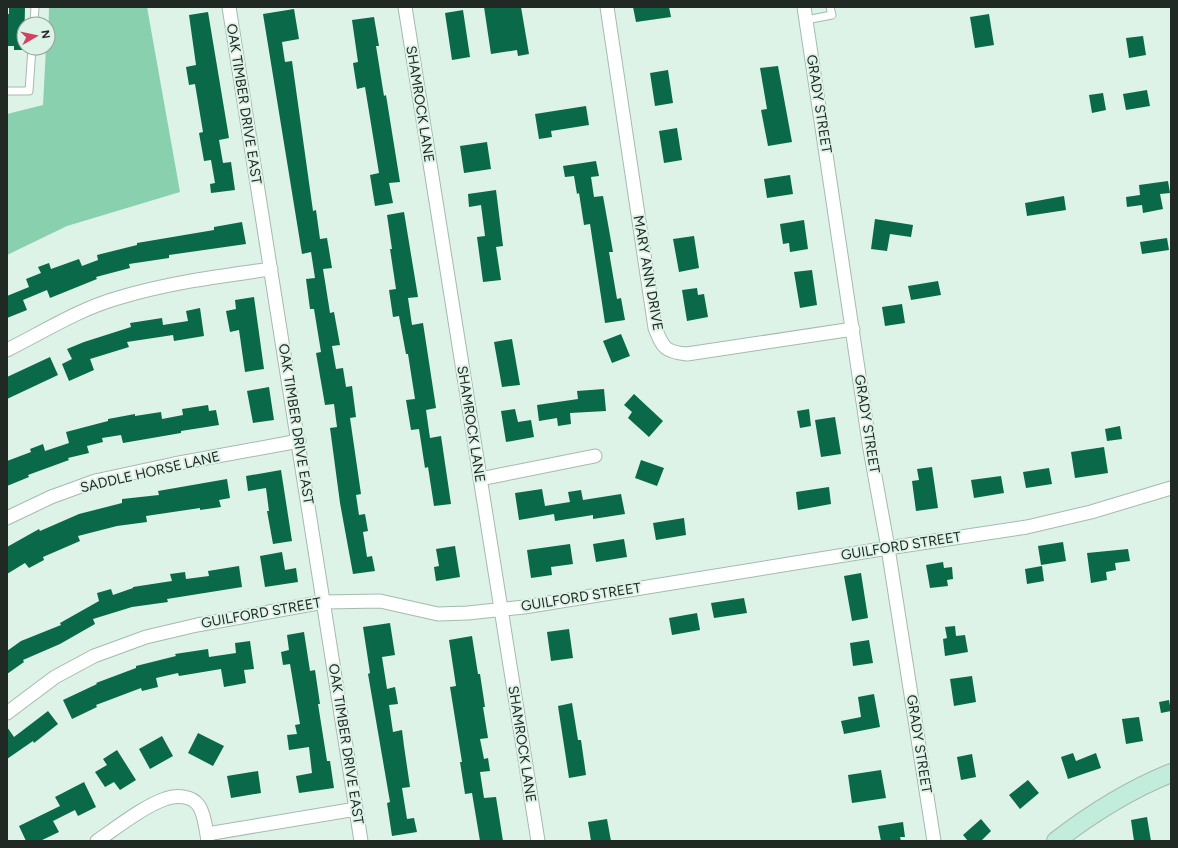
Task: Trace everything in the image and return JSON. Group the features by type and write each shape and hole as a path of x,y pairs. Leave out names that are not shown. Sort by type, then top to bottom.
{"street":[{"name":"OAK TIMBER DRIVE EAST","path":"229,7 299,441 361,841"},
{"name":"SHAMROCK LANE","path":"405,7 538,841"},
{"name":"MARY ANN DRIVE","path":"607,7 655,328 661,343 672,353 687,354 853,329"},
{"name":"GRADY STREET","path":"804,7 870,449 888,548 934,841"},
{"path":"7,350 80,313 117,298 182,282 271,269"},
{"name":"SADDLE HORSE LANE","path":"7,518 51,497 95,481 174,464 299,441"},
{"path":"480,479 595,456"},
{"name":"GUILFORD STREET","path":"7,713 55,677 94,656 146,637 197,625 324,602 380,602 438,614 468,613 501,609 1027,527 1091,512 1171,488"},
{"path":"1056,841 1089,816 1123,796 1171,773"},
{"path":"97,841 144,810 164,799 175,796 192,800 198,804 202,812 208,838 356,809"}],"lane":[{"path":"806,20 832,15 830,7"},
{"path":"7,91 29,91 31,56"}],"green space":[{"path":"49,7 147,7 180,192 67,226 7,255 7,114 43,105 46,56 56,56 56,16 49,16"}],"building":[{"path":"9,7 25,7 25,16 16,16 16,50 14,50 14,46 7,46 7,14 9,14"},
{"path":"484,7 521,7 529,54 518,56 517,50 491,54"},
{"path":"633,7 669,7 671,17 636,22"},
{"path":"294,9 299,39 282,42 285,62 292,61 313,211 316,210 320,239 327,238 332,268 323,269 330,313 334,312 340,345 332,346 336,369 343,368 346,387 352,386 356,417 350,418 361,494 356,495 359,515 365,514 368,531 363,532 367,557 372,556 375,571 353,574 340,503 330,428 337,427 334,404 325,405 316,353 321,352 314,309 310,309 306,279 315,278 311,252 302,254 263,14"},
{"path":"463,10 470,57 452,60 445,13"},
{"path":"208,12 229,138 219,140 223,163 231,162 235,190 211,193 210,184 215,183 211,160 204,161 199,133 203,132 195,84 189,85 186,67 196,65 189,15"},
{"path":"989,14 994,45 975,48 970,17"},
{"path":"374,17 379,46 376,46 384,96 386,95 400,182 389,183 393,203 375,206 370,175 379,173 365,87 357,89 353,63 358,62 352,20"},
{"path":"1143,36 1146,55 1129,58 1126,38"},
{"path":"778,66 792,142 768,146 761,110 767,109 760,68"},
{"path":"668,70 673,103 655,106 650,73"},
{"path":"1147,90 1150,106 1126,110 1123,94"},
{"path":"1103,93 1106,110 1092,113 1089,95"},
{"path":"586,106 589,125 551,131 552,137 539,139 535,114"},
{"path":"677,128 682,160 664,163 659,131"},
{"path":"487,142 491,169 464,173 460,146"},
{"path":"596,161 599,176 591,177 594,197 603,196 613,252 609,252 617,299 621,298 625,320 605,323 590,224 584,225 579,193 577,194 574,176 565,177 563,166"},
{"path":"790,175 793,194 767,198 764,179"},
{"path":"1168,181 1170,193 1160,194 1163,209 1143,213 1142,205 1127,207 1126,197 1140,195 1139,185"},
{"path":"496,190 503,246 496,247 501,280 483,282 477,237 485,236 481,205 469,207 468,194"},
{"path":"1064,196 1066,210 1027,216 1025,203"},
{"path":"404,212 418,297 408,298 412,325 423,323 436,408 426,410 430,438 441,436 451,504 434,506 428,467 425,468 419,429 411,430 406,400 415,399 408,354 406,354 399,316 393,317 389,290 396,289 387,215"},
{"path":"875,219 913,225 911,237 890,234 887,251 871,249"},
{"path":"804,220 808,249 790,252 789,243 783,244 780,224"},
{"path":"242,222 246,244 169,255 169,258 129,264 130,268 96,277 97,279 50,298 47,290 23,300 27,310 7,318 7,296 29,287 26,279 41,273 38,267 49,263 51,269 79,259 82,266 98,260 97,255 137,245 137,243 214,230 214,227"},
{"path":"694,236 699,268 679,272 673,239"},
{"path":"1167,238 1169,250 1142,254 1140,242"},
{"path":"812,270 817,305 800,308 794,272"},
{"path":"938,281 941,295 911,300 908,286"},
{"path":"697,288 698,295 704,294 708,317 687,321 682,290"},
{"path":"254,297 264,369 245,372 239,330 230,332 226,311 236,309 235,300"},
{"path":"902,304 905,323 885,326 882,307"},
{"path":"200,308 204,336 174,341 173,335 127,342 129,347 90,359 94,370 69,381 62,364 72,359 67,349 131,327 130,323 162,318 163,325 188,321 186,311"},
{"path":"621,334 630,356 612,363 603,341"},
{"path":"512,339 520,385 502,387 494,342"},
{"path":"50,357 58,375 7,399 7,377"},
{"path":"269,387 274,420 253,423 247,391"},
{"path":"604,389 606,411 570,413 571,424 558,426 557,418 539,421 537,405 578,399 577,391"},
{"path":"634,394 663,421 649,437 628,418 632,412 624,405"},
{"path":"208,405 209,411 216,410 219,425 123,443 121,435 102,438 103,442 87,446 89,453 68,458 69,460 28,475 29,477 7,486 7,461 31,452 30,449 43,444 45,451 69,443 66,432 108,421 108,419 135,414 135,416 161,412 162,419 183,415 182,409"},
{"path":"515,409 518,422 531,420 534,437 506,442 501,411"},
{"path":"809,409 811,426 800,428 797,411"},
{"path":"835,417 841,454 821,457 815,420"},
{"path":"1120,426 1122,439 1107,441 1105,429"},
{"path":"1104,447 1108,473 1075,478 1071,452"},
{"path":"641,460 664,468 657,486 635,478"},
{"path":"932,467 938,508 916,511 912,481 919,480 917,469"},
{"path":"1049,468 1052,484 1026,488 1023,472"},
{"path":"281,470 292,541 273,544 267,511 269,511 266,488 248,491 246,476"},
{"path":"1001,476 1004,493 974,498 971,480"},
{"path":"227,479 230,498 219,500 221,507 200,510 200,508 146,516 147,522 117,526 78,536 80,541 43,557 44,560 29,568 25,563 7,574 7,547 39,529 40,531 79,514 122,503 122,499 159,495 158,491"},
{"path":"829,487 831,504 798,510 796,492"},
{"path":"542,489 545,506 570,502 568,492 581,490 583,500 621,494 625,514 593,519 593,515 555,521 554,514 519,520 515,493"},
{"path":"684,518 686,535 656,540 653,523"},
{"path":"624,539 627,557 596,562 593,544"},
{"path":"1063,542 1066,561 1041,565 1038,546"},
{"path":"570,544 573,564 551,567 552,575 531,578 527,550"},
{"path":"455,546 460,577 436,581 434,567 439,566 436,549"},
{"path":"1128,549 1130,561 1115,563 1116,570 1106,572 1107,580 1091,583 1087,553"},
{"path":"282,552 285,570 296,568 298,582 265,587 260,556"},
{"path":"943,562 944,568 952,567 953,579 947,580 948,586 930,588 926,565"},
{"path":"239,566 242,587 167,599 168,602 132,607 93,619 95,624 60,644 23,660 24,662 7,674 7,651 21,641 61,625 60,623 99,601 97,593 111,589 113,595 133,587 172,581 170,574 185,572 186,579 209,576 208,571"},
{"path":"1042,566 1044,581 1027,584 1025,569"},
{"path":"861,573 868,618 852,621 844,576"},
{"path":"744,598 747,613 714,618 711,603"},
{"path":"697,613 700,630 672,635 669,618"},
{"path":"390,623 395,655 382,657 387,689 395,687 398,704 389,705 393,732 402,730 410,787 402,788 407,819 414,818 417,832 392,836 387,803 390,802 368,674 370,673 363,627"},
{"path":"955,626 956,636 965,635 968,652 945,656 943,639 947,638 945,627"},
{"path":"569,629 573,658 551,661 547,632"},
{"path":"304,632 310,671 315,670 320,704 318,704 327,761 330,761 334,788 299,793 296,776 312,773 309,747 289,750 287,735 297,734 295,725 300,724 290,664 283,665 281,652 289,650 287,635"},
{"path":"472,636 478,674 480,674 488,738 480,739 484,759 488,758 490,771 480,772 484,798 496,797 503,841 480,841 472,793 465,794 460,762 462,762 450,687 456,686 449,640"},
{"path":"869,640 873,663 853,666 850,643"},
{"path":"250,641 254,669 244,670 246,683 224,687 221,669 179,676 178,673 156,678 158,687 142,691 141,688 96,705 97,707 72,719 63,700 97,684 96,683 136,668 136,666 176,656 175,654 208,649 209,657 236,653 235,643"},
{"path":"972,676 976,702 954,706 950,679"},
{"path":"874,694 880,727 844,734 841,721 861,717 858,697"},
{"path":"1169,700 1171,711 1161,713 1159,702"},
{"path":"572,703 578,740 581,740 586,775 569,778 558,706"},
{"path":"48,711 58,724 34,743 33,741 7,759 7,727 14,737"},
{"path":"1139,717 1143,741 1126,744 1122,719"},
{"path":"198,733 224,746 213,766 188,753"},
{"path":"162,736 173,756 150,769 139,749"},
{"path":"117,750 136,780 120,790 114,782 105,787 95,772 107,765 103,759"},
{"path":"1073,753 1076,761 1096,753 1101,768 1068,779 1061,757"},
{"path":"972,754 976,777 961,780 957,757"},
{"path":"881,770 886,798 852,803 848,775"},
{"path":"258,771 261,793 231,798 227,776"},
{"path":"1028,780 1039,793 1020,809 1009,795"},
{"path":"84,782 96,807 78,816 75,810 53,821 59,832 40,841 26,841 19,826 60,806 55,797"},
{"path":"1147,817 1151,841 1134,841 1131,820"},
{"path":"607,819 611,841 591,841 588,822"},
{"path":"981,819 991,831 981,841 968,841 963,835"},
{"path":"903,822 905,837 900,837 901,841 881,841 878,826"}]}
